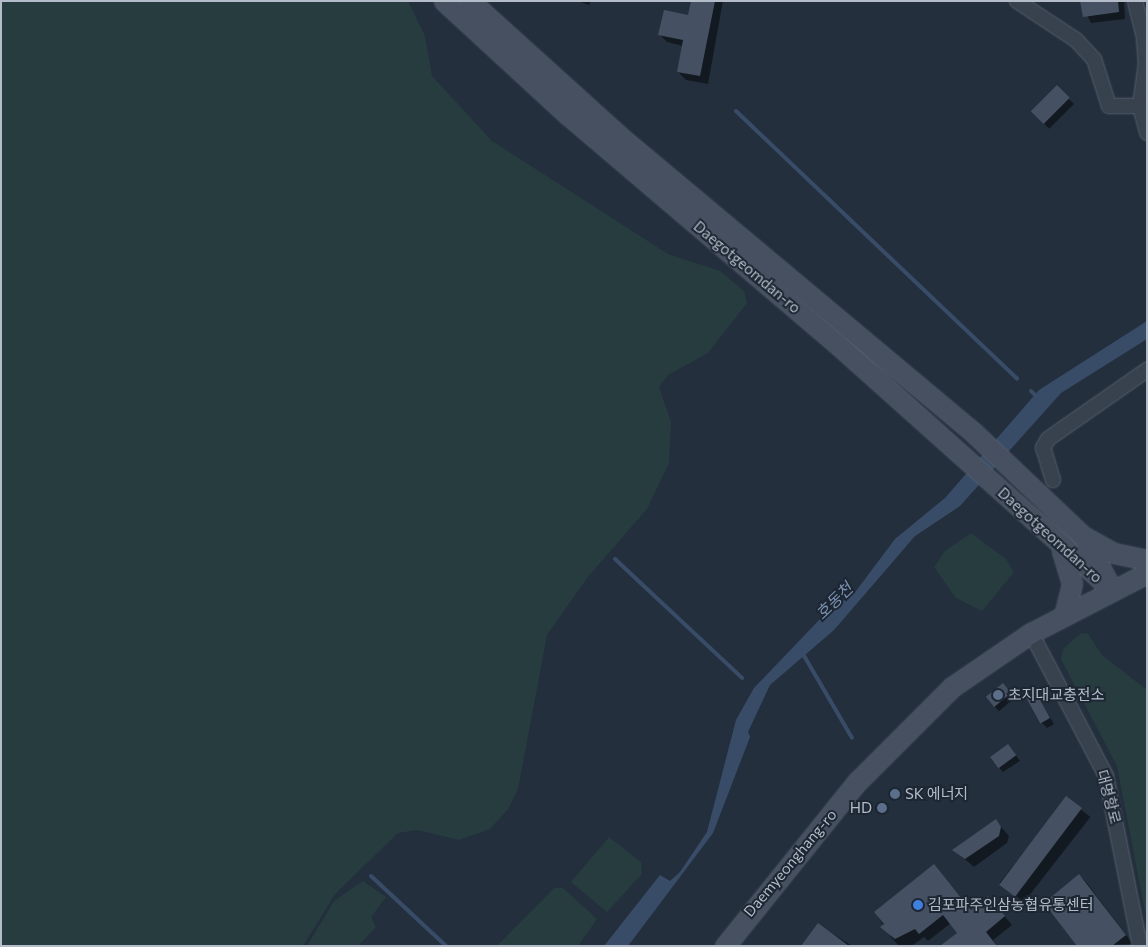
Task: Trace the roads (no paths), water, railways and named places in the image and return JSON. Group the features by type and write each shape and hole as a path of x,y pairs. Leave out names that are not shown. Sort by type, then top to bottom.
{"main road":[{"name":"Daegotgeomdan-ro","path":"444,1 568,115 959,452 1061,547 1112,590"},
{"name":"Daegotgeomdan-ro","path":"470,1 625,141 974,433 1084,536 1112,590"},
{"path":"1084,536 1114,553 1147,560"},
{"path":"1061,547 1072,584 1065,613"},
{"name":"Daemyeonghang-ro","path":"725,946 816,830 905,731 952,687 1030,633 1065,613 1147,573"}],"street":[{"path":"1017,1 1076,40 1094,59 1110,106 1140,106"},
{"path":"1135,1 1146,62 1140,106 1147,133"},
{"path":"1053,480 1043,448 1048,440 1147,370"},
{"name":"대명항로","path":"1030,633 1106,776 1140,946"}],"water":[{"path":"1147,321 1147,339 1061,393 960,506 915,536 834,630 770,685 748,732 750,737 713,833 628,946 604,946 660,875 670,881 680,872 707,832 736,720 754,688 821,618 856,591 895,539 945,498 1039,390"}],"waterway":[{"path":"736,111 1017,379"},
{"path":"1031,391 1038,398"},
{"path":"615,559 742,678"},
{"path":"803,654 852,738"},
{"path":"371,876 446,946"}],"place":[{"name":"초지대교충전소","path":"998,695"},
{"name":"SK 에너지","path":"895,794"},
{"name":"HD","path":"882,808"},
{"name":"김포파주인삼농협유통센터","path":"918,905"}],"water label":[{"name":"호동천","path":"834,601"}]}
